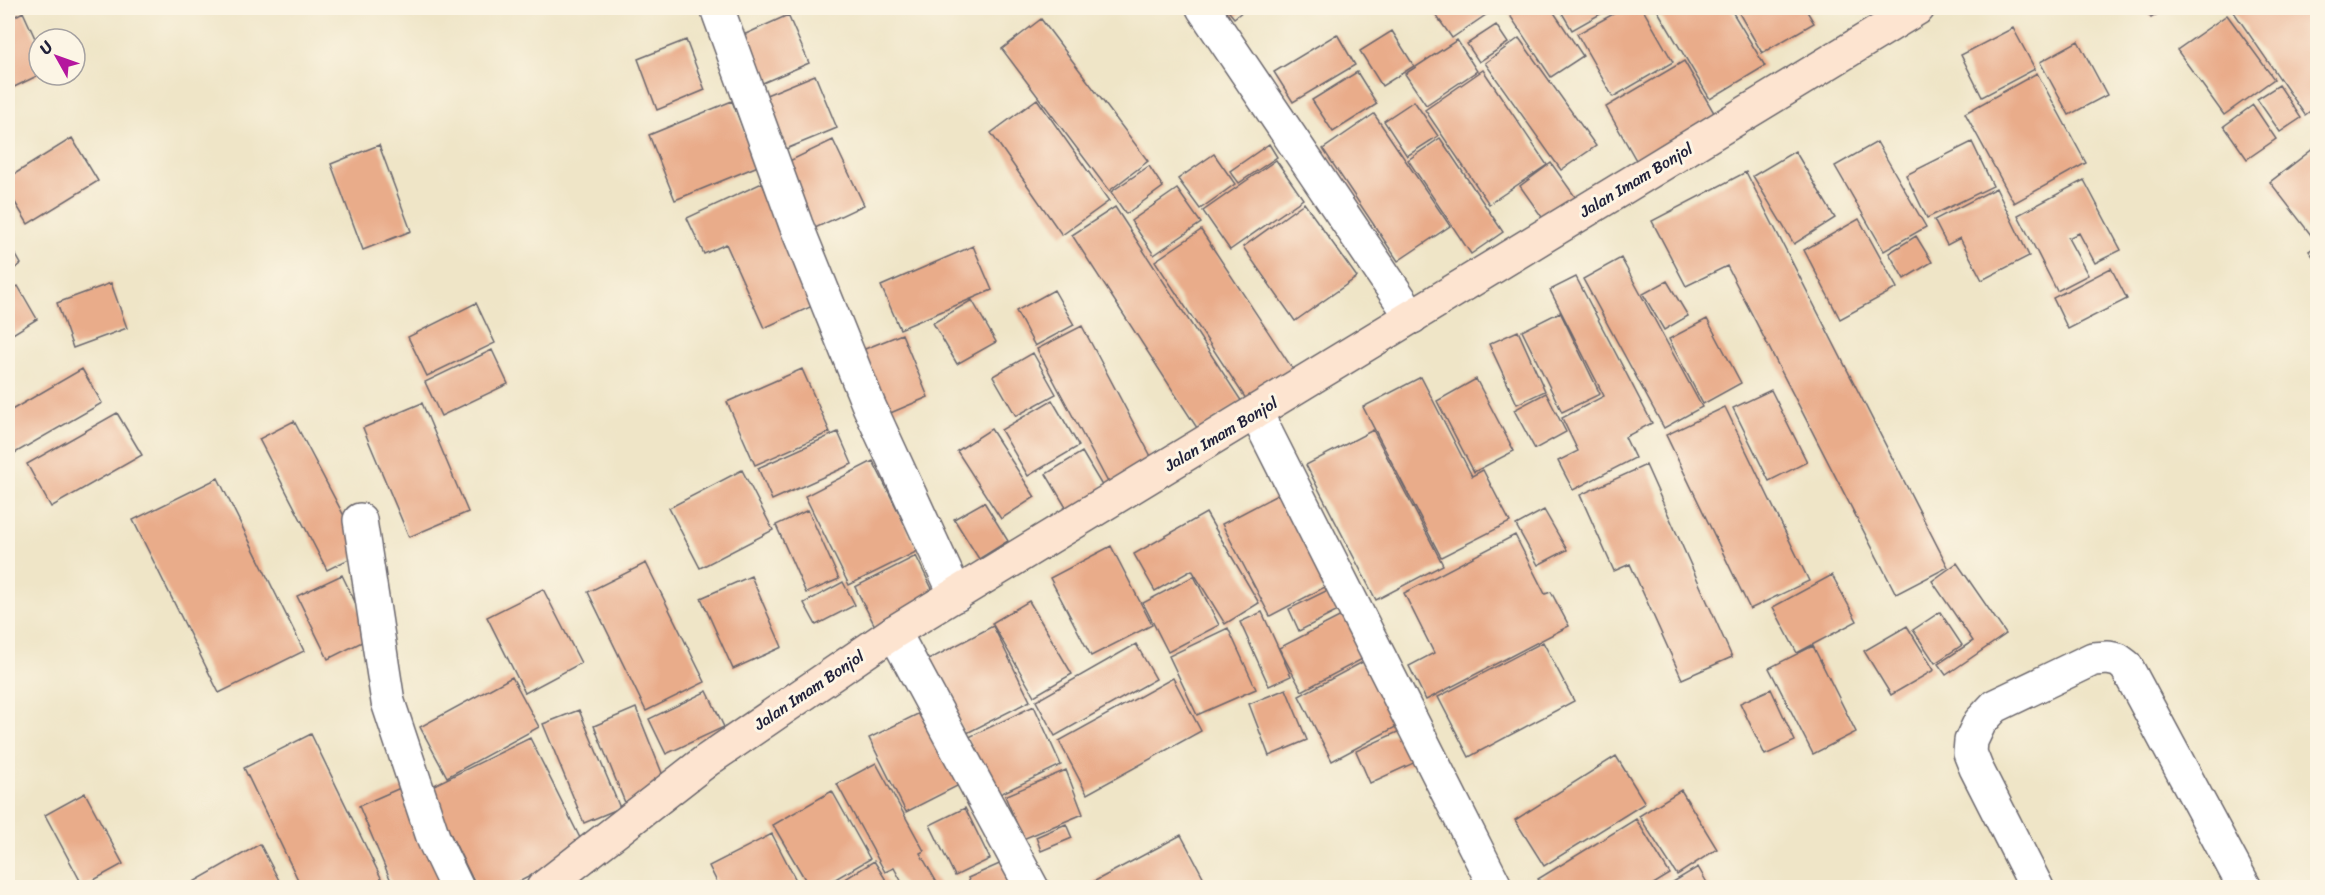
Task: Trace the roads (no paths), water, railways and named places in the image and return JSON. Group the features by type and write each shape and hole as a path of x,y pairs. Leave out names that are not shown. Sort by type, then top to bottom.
{"main road":[{"name":"Jalan Imam Bonjol","path":"543,888 706,761 894,632 1918,8"}],"street":[{"path":"717,8 796,225 860,385 956,595"},
{"path":"1203,8 1412,317"},
{"path":"1256,413 1496,888"},
{"path":"360,520 388,702 434,840 457,888"},
{"path":"894,632 1032,888"},
{"path":"2037,888 1976,768 1970,753 1971,741 1980,722 1995,706 2069,669 2093,659 2108,658 2123,663 2134,678 2245,888"}]}
